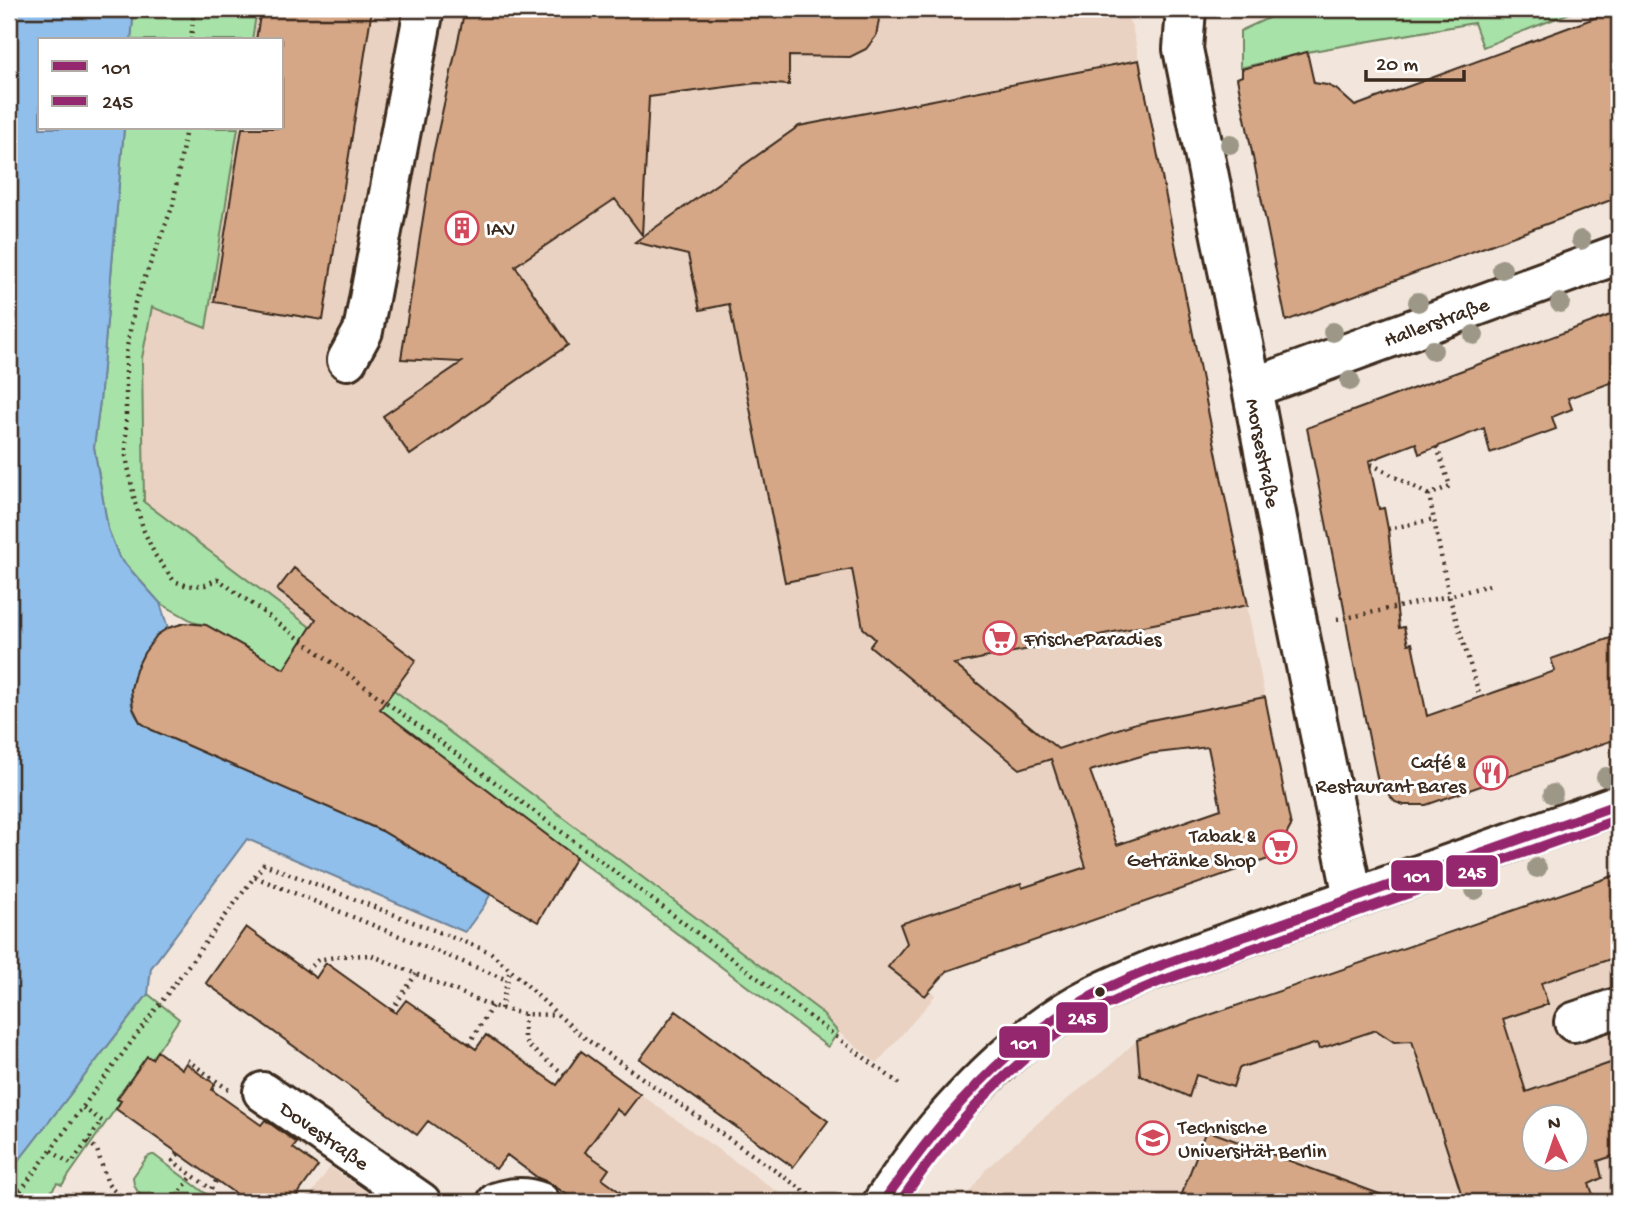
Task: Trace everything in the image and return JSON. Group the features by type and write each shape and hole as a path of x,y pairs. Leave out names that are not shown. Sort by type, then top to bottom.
{"street":[{"path":"347,360 363,331 425,9"},
{"name":"Morsestraße","path":"1186,9 1183,49 1353,897"},
{"name":"Hallerstraße","path":"1252,388 1619,254"},
{"path":"883,1202 936,1129 992,1068 1075,1006 1100,992 1156,968 1619,804"},
{"path":"1574,1022 1619,1007"},
{"name":"Dovestraße","path":"248,1093 421,1202"},
{"path":"497,1202 526,1197 540,1202"}],"path":[{"path":"191,38 194,9"},
{"path":"186,130 173,205 135,303 126,354 126,456 144,531 155,555 167,572 174,581 188,586 218,579 901,1084"},
{"path":"1429,495 1450,486 1437,447"},
{"path":"1371,464 1429,495"},
{"path":"1429,495 1449,596 1480,697"},
{"path":"1388,529 1434,519"},
{"path":"1337,619 1493,584"},
{"path":"12,1202 264,864 490,952 586,1039 820,1202"},
{"path":"255,877 507,980"},
{"path":"307,971 318,960 371,955 501,1009 524,1014 558,1015"},
{"path":"501,1009 510,969"},
{"path":"392,1010 416,974"},
{"path":"469,1044 492,1006"},
{"path":"524,1014 524,1038 528,1046 565,1074"},
{"path":"187,1060 202,1072 248,1093"},
{"path":"51,1150 71,1164 102,1121 83,1108"},
{"path":"88,1141 97,1150 108,1184 125,1201"},
{"path":"178,1154 173,1161 211,1189 216,1181"},
{"path":"172,1202 193,1175"}],"shaded area":[{"path":"257,9 1122,9 1132,26 1265,697 1135,723 1049,752 1105,917 946,971 930,990 935,995 931,1001 877,1063 838,1032 818,1008 144,502 142,358 152,306 206,328 238,130 284,130 284,38 252,38"},
{"path":"1619,874 1619,1202 962,1202 987,1168 1040,1121 1113,1063 1137,1040"},
{"path":"581,1051 792,1202 578,1202 558,1188 556,1191 507,1155"},
{"path":"330,1167 382,1202 306,1202"}],"green space":[{"path":"134,9 257,9 252,38 131,38"},
{"path":"1288,9 1580,9 1483,47 1474,23 1307,52 1240,68 1240,31"},
{"path":"124,130 238,130 206,328 152,307 142,358 144,502 819,1010 838,1032 828,1047 299,647 284,669 206,625 196,623 160,603 119,557 108,529 94,447"},
{"path":"148,994 179,1019 152,1059 147,1057 117,1098 121,1101 62,1185 57,1183 44,1202 9,1202 9,1173"},
{"path":"152,1155 217,1202 166,1202 144,1197 138,1192 133,1177 147,1157"}],"water":[{"path":"9,9 134,9 131,38 38,38 38,130 124,130 94,447 108,529 119,557 160,603 168,628 150,645 136,670 131,697 133,709 139,720 152,730 382,831 490,895 465,932 247,839 151,968 148,994 9,1173"}],"building":[{"path":"261,9 372,9 323,320 214,302 242,130 284,130 284,38 256,38"},
{"path":"465,9 881,9 876,36 866,49 850,57 789,56 789,85 757,83 649,97 642,235 615,199 515,266 568,345 410,455 383,416 462,362 401,359 433,154"},
{"path":"1619,9 1619,197 1286,321 1237,78 1242,76 1242,69 1307,52 1314,83 1336,89 1355,106"},
{"path":"1139,60 1248,605 954,664 1058,749 1136,723 1265,697 1291,826 1274,857 947,971 925,996 888,967 907,943 900,924 1021,884 1022,888 1086,867 1051,759 1020,769 870,646 875,639 863,628 852,569 785,582 729,304 700,310 688,255 635,242 799,126","holes":["1208,747 1221,809 1117,845 1090,771 1148,754"]},
{"path":"1619,312 1619,380 1568,398 1572,409 1552,417 1556,429 1490,453 1484,428 1419,454 1416,443 1369,461 1379,509 1384,508 1388,529 1399,628 1404,627 1408,644 1412,643 1427,716 1555,671 1551,659 1619,635 1619,738 1426,805 1404,805 1395,802 1378,782 1307,428"},
{"path":"294,568 416,660 380,709 576,857 538,922 382,831 152,730 140,722 133,708 131,689 136,669 157,635 168,628 185,623 206,625 284,669 316,619 277,590"},
{"path":"1619,874 1619,956 1541,983 1548,1004 1503,1019 1526,1092 1619,1060 1619,1154 1598,1161 1602,1178 1589,1184 1596,1202 1464,1202 1412,1041 1394,1042 1376,1030 1319,1049 1317,1043 1239,1068 1233,1087 1196,1075 1189,1097 1140,1075 1137,1040"},
{"path":"246,927 316,978 326,963 396,1013 406,1000 476,1049 486,1035 557,1085 581,1051 640,1094 624,1115 616,1109 585,1152 609,1169 602,1179 634,1202 578,1202 507,1155 496,1169 428,1121 417,1135 206,983"},
{"path":"676,1011 828,1121 793,1167 640,1059"},
{"path":"157,1051 182,1069 186,1063 215,1084 212,1090 261,1125 265,1120 297,1143 293,1148 318,1166 292,1202 247,1202 116,1109 121,1101 117,1099 147,1056 152,1059"},
{"path":"1206,1130 1393,1199 1393,1202 1179,1202"}],"transit line":[{"name":"101","path":"883,1202 940,1126 982,1079 1030,1037 1081,1002 1162,965 1619,804"},
{"name":"245","path":"900,1202 939,1149 1005,1076 1055,1035 1092,1012 1161,981 1619,819"}],"place":[{"name":"IAV","path":"462,228"},
{"name":"FrischeParadies","path":"1000,638"},
{"name":"Café & Restaurant Bares","path":"1491,773"},
{"name":"Tabak & Getränke Shop","path":"1280,847"},
{"name":"Technische Universität Berlin","path":"1153,1138"}]}
